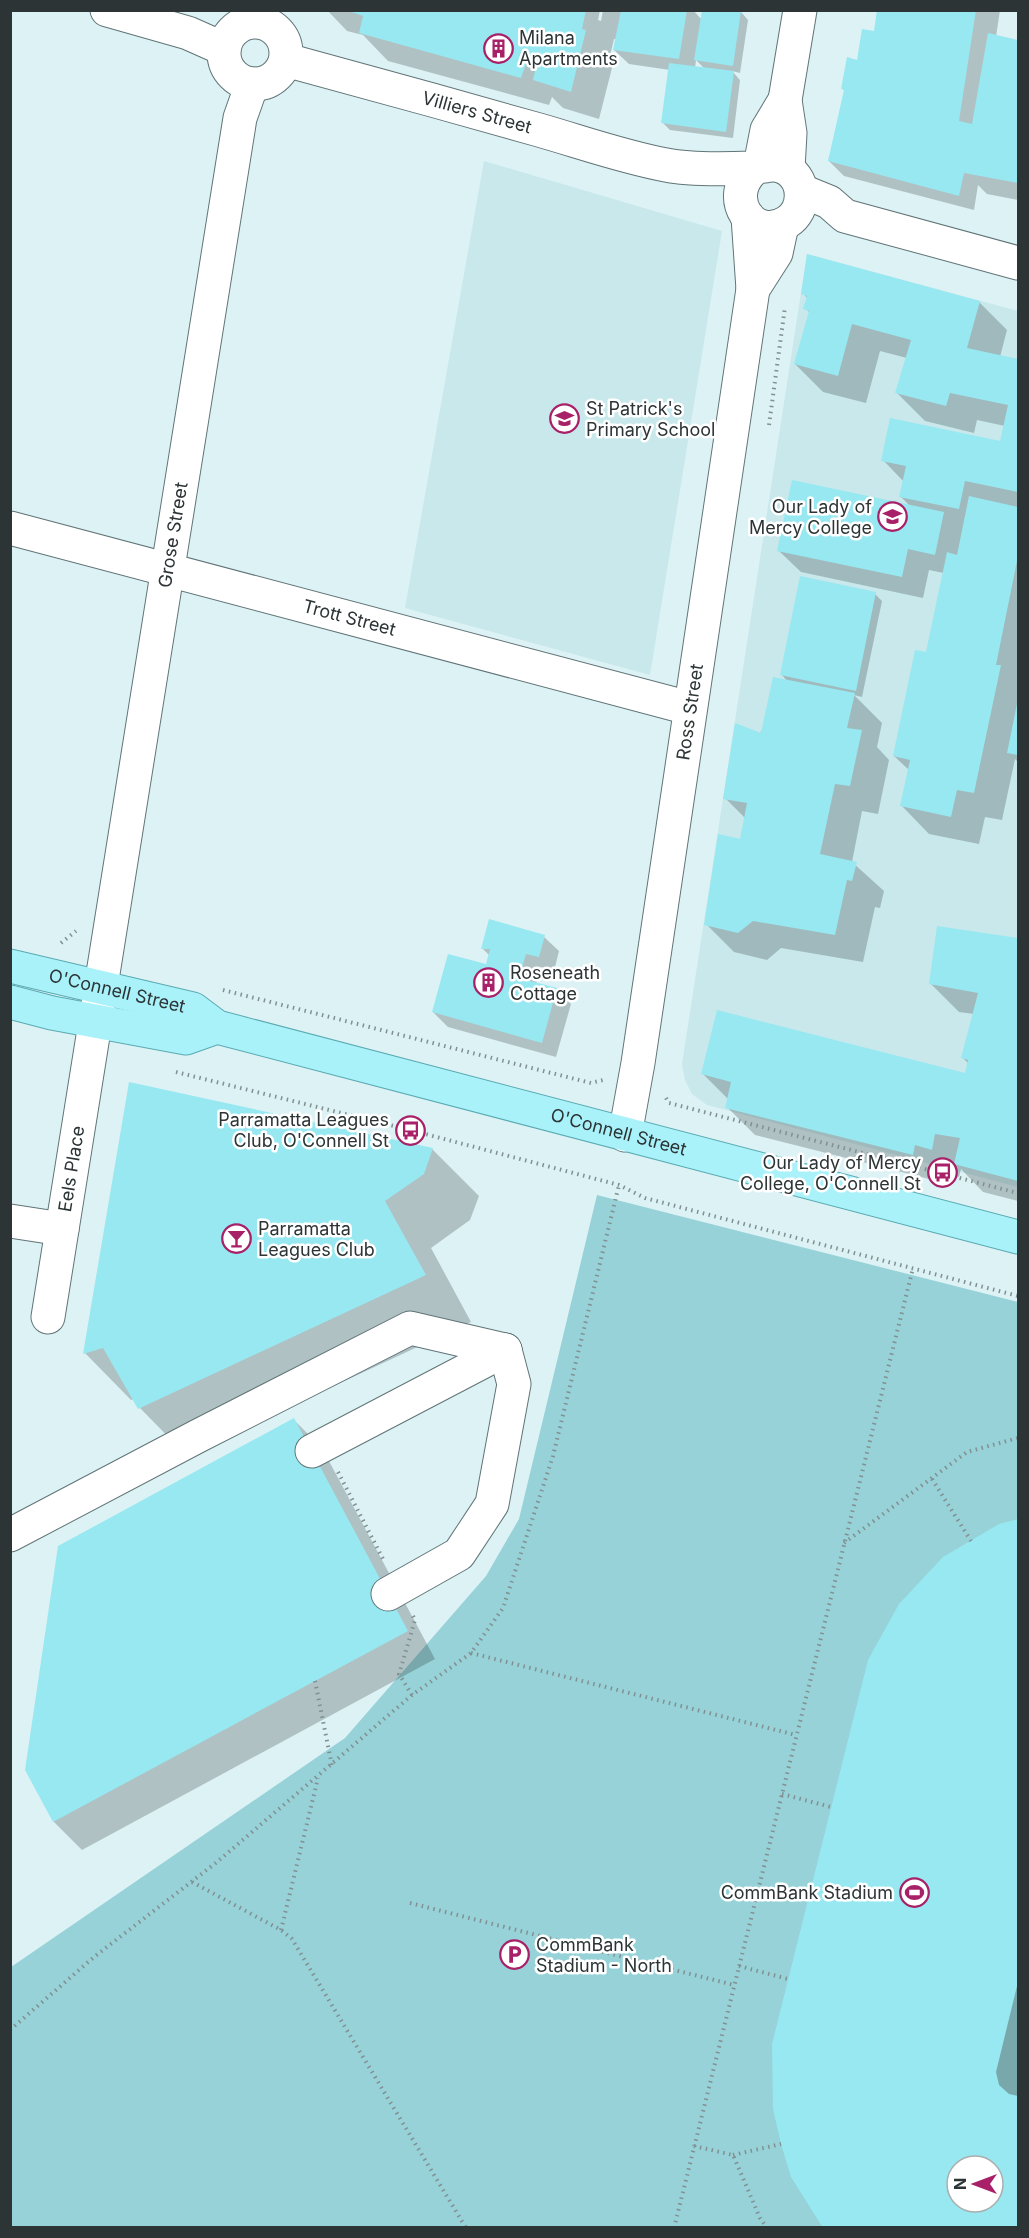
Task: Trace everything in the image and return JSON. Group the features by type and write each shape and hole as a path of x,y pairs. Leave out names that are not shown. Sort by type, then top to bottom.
{"main road":[{"name":"O'Connell Street","path":"10,966 194,1009 217,1027 1018,1237"},
{"name":"O'Connell Street","path":"10,1002 186,1038 217,1027"}],"street":[{"path":"107,10 188,33 224,49"},
{"path":"753,289 776,253 780,189 767,130 785,100 800,10"},
{"path":"264,16 283,37 286,60 275,78 265,83 252,84 232,74 226,65 224,49 227,38 241,25 264,16"},
{"name":"Villiers Street","path":"286,60 668,166"},
{"name":"Grose Street","path":"95,1021 240,118 252,84"},
{"path":"668,166 744,209 758,224 770,227 780,189"},
{"path":"668,166 780,189 831,220 845,216 1018,263"},
{"path":"753,289 742,182 780,189"},
{"name":"Ross Street","path":"625,1135 753,289"},
{"name":"Trott Street","path":"10,528 689,708"},
{"name":"Eels Place","path":"48,1317 95,1021"},
{"path":"10,1221 62,1229"},
{"path":"10,1535 410,1328 505,1350"},
{"path":"318,1448 505,1350"},
{"path":"393,1591 459,1554 492,1504 514,1384 505,1350"}],"path":[{"path":"212,987 591,1083 604,1080 663,1092 669,1103 1018,1193"},
{"path":"170,1070 619,1185 645,1197 1018,1296"},
{"path":"10,2030 94,1956 192,1882 332,1766 412,1695 471,1653 503,1608 553,1456 619,1185"},
{"path":"674,2228 913,1268"},
{"path":"844,1544 967,1452 1018,1438"},
{"path":"318,1448 393,1591 415,1620 399,1674 412,1695"},
{"path":"932,1479 970,1541"},
{"path":"471,1653 796,1735"},
{"path":"315,1681 332,1766"},
{"path":"281,1930 318,1777"},
{"path":"782,1794 831,1807"},
{"path":"192,1882 281,1930 292,1939 466,2228"},
{"path":"410,1903 734,1984"},
{"path":"739,1966 788,1979"},
{"path":"694,2146 733,2155 781,2144"},
{"path":"733,2155 760,2218 767,2228"}],"shaded area":[{"name":"St Patrick's Primary School","path":"484,161 722,231 650,675 405,608"},
{"name":"Our Lady of Mercy College","path":"807,254 1018,311 1018,1187 707,1105 692,1094 685,1080 682,1064"},
{"path":"597,1195 1018,1302 1018,2227 11,2228 11,1967 345,1738 486,1576 519,1519"}],"building":[{"name":"Milana Apartments","path":"346,10 586,10 582,29 586,30 571,92 533,80 536,67 526,64 521,78 359,33 363,16"},
{"path":"621,10 687,10 679,59 613,50"},
{"path":"702,10 741,11 733,66 694,60"},
{"path":"877,10 976,10 959,121 972,124 988,33 1018,40 1018,183 964,173 959,196 828,161 844,90 841,89 847,57 857,60 862,29 874,31"},
{"path":"669,63 734,71 726,132 661,123"},
{"path":"807,254 980,301 967,348 1018,359 1018,492 965,481 959,509 899,497 906,466 881,461 890,418 1000,441 1008,405 950,393 946,406 895,393 911,340 852,324 838,376 794,364 809,311 803,309 807,296 801,294"},
{"path":"792,480 944,512 935,555 908,549 902,577 777,551"},
{"path":"969,496 1018,507 1018,556 996,665 1001,665 974,793 957,790 951,817 900,806 910,760 893,756 915,650 926,652 947,552 957,555"},
{"path":"800,576 876,592 856,691 780,675"},
{"path":"773,677 855,693 847,728 862,730 850,786 835,784 820,854 857,862 852,881 847,880 835,935 753,921 738,933 704,925 718,834 740,839 747,803 723,799 735,723 761,733"},
{"path":"1018,704 1018,755 1007,753"},
{"name":"Roseneath Cottage","path":"489,919 545,935 539,957 526,954 519,978 557,988 542,1043 432,1012 448,954 486,964 490,949 481,949"},
{"path":"937,926 1018,938 1018,1181 954,1164 960,1138 935,1134 932,1150 915,1145 913,1155 725,1108 731,1082 701,1074 717,1010 965,1073 968,1060 961,1058 978,993 929,984"},
{"path":"129,1082 433,1148 424,1174 385,1201 426,1275 138,1409 103,1348 83,1354"},
{"path":"294,1418 408,1631 53,1822 25,1770 58,1546"},
{"name":"CommBank Stadium","path":"1018,1519 1018,1982 996,2072 999,2085 1009,2094 1018,2096 1018,2228 823,2228 791,2177 781,2144 773,2109 772,2044 868,1660 899,1604 943,1557 999,1524"}],"place":[{"name":"Milana Apartments","path":"498,48"},
{"name":"St Patrick's Primary School","path":"565,419"},
{"name":"Our Lady of Mercy College","path":"893,517"},
{"name":"Roseneath Cottage","path":"489,983"},
{"name":"Parramatta Leagues Club, O'Connell St","path":"410,1130"},
{"name":"Our Lady of Mercy College, O'Connell St","path":"942,1173"},
{"name":"Parramatta Leagues Club","path":"237,1239"},
{"name":"CommBank Stadium","path":"914,1893"},
{"name":"CommBank Stadium - North","path":"515,1955"}]}
